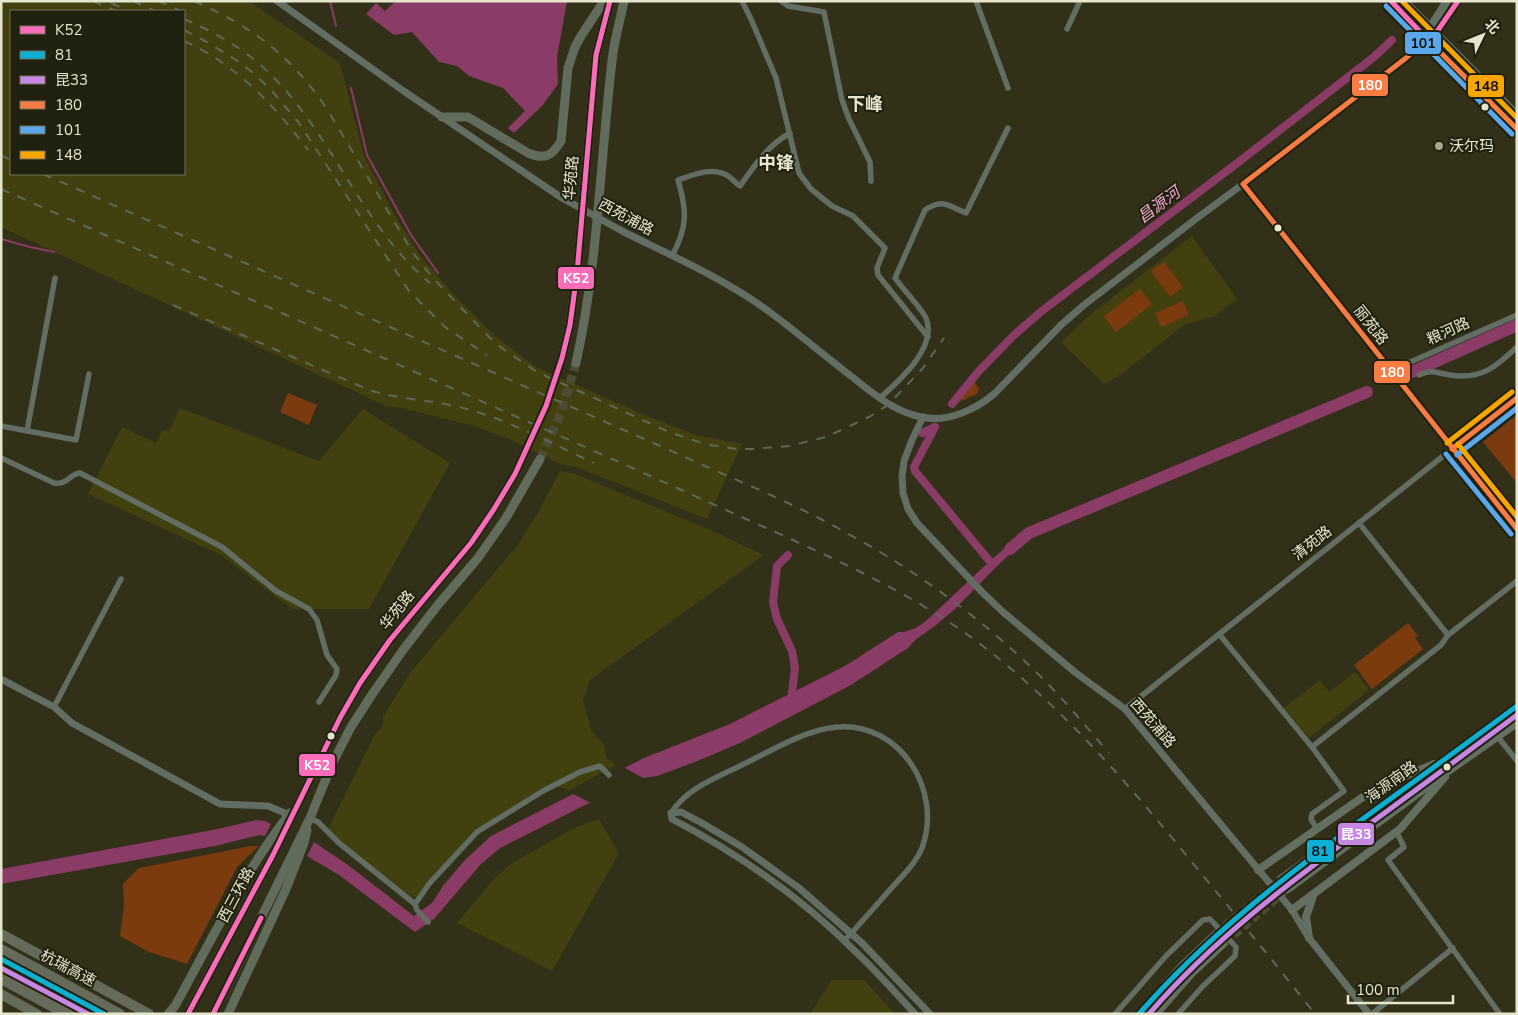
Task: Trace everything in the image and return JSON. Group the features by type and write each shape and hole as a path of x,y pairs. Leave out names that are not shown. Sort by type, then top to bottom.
{"highway":[{"path":"1,934 149,1014"},
{"name":"杭瑞高速","path":"1,949 120,1014"},
{"path":"1,958 104,1014"},
{"path":"1,972 80,1014"},
{"path":"1,979 66,1014"},
{"path":"1,994 37,1014"}],"main road":[{"path":"442,117 468,117 537,157 547,156 555,151 561,141 568,68 581,36 604,1"},
{"name":"华苑路","path":"562,358 570,325 577,273 596,55 610,1"},
{"name":"华苑路","path":"576,363 584,327 591,277 612,59 624,1"},
{"path":"1391,1 1517,129"},
{"path":"1404,1 1517,115"},
{"path":"1427,39 1429,27 1447,1"},
{"path":"1427,39 1436,33 1458,1"},
{"name":"华苑路","path":"290,815 303,794 340,718 360,683 390,640 471,543 494,509 526,452"},
{"name":"华苑路","path":"310,818 332,764 351,727 373,692 431,614 478,558 506,518 540,459"},
{"name":"海源南路","path":"1281,879 1517,706"},
{"name":"海源南路","path":"1288,890 1454,767 1517,723"},
{"path":"1258,870 1373,790 1447,758"},
{"path":"1292,910 1396,832 1408,821 1454,767"},
{"path":"168,1014 175,1011 248,872 277,829 290,815"},
{"name":"西三环路","path":"191,1008 273,855 290,815"},
{"path":"228,1014 286,889 304,843 310,818"},
{"name":"西三环路","path":"213,1014 238,967 310,818"},
{"path":"1309,938 1306,917 1314,894"},
{"path":"1139,1014 1182,966 1215,935"},
{"path":"1156,1014 1191,974 1223,944"}],"street":[{"name":"西苑浦路","path":"277,1 442,117 562,198 740,292 888,405 923,418 904,461 902,476 903,493 908,509 917,523 1003,612 1076,674 1125,709 1292,910 1309,938 1371,1014"},
{"path":"742,1 776,78 798,173 811,189 832,206 853,216 885,248 876,268 878,275 928,337"},
{"path":"781,1 788,6 824,12 842,100 870,162 871,181"},
{"path":"976,1 1008,88"},
{"path":"1067,29 1080,1"},
{"path":"923,418 960,414 983,403 1006,383 1062,324 1084,305 1244,184 1400,63 1427,39"},
{"path":"880,398 918,358 925,347 928,337 926,319 895,278 925,210 941,202 966,213 1008,128"},
{"path":"672,256 684,228 685,204 678,180 706,172 717,172 728,176 740,186 763,154 777,140 790,134"},
{"name":"丽苑路","path":"1244,184 1390,371 1517,529"},
{"path":"27,431 55,278"},
{"name":"粮河路","path":"1390,371 1517,315"},
{"path":"1419,375 1429,371 1450,376 1479,374 1490,370 1517,348"},
{"path":"1,426 76,440 89,374"},
{"name":"清苑路","path":"1125,709 1517,398"},
{"path":"1,458 54,483 63,483 74,474 80,473 222,547 276,591 309,609 317,620 328,655 338,669 319,702"},
{"path":"1359,523 1448,635"},
{"path":"54,707 121,579"},
{"path":"1312,747 1441,645 1448,635 1517,581"},
{"path":"1219,634 1312,747 1344,791 1312,814 1311,822 1316,829"},
{"path":"1,679 54,707 72,723 220,804 268,806 290,815"},
{"path":"844,941 911,866 921,850 926,832 928,815 922,782 910,763 891,744 876,735 851,728 837,727 818,730 698,786 678,801 671,813 672,819 713,842 804,906 844,941 915,1014"},
{"path":"1498,737 1517,760"},
{"path":"415,904 429,884 477,832 543,791 580,772 600,766 609,775"},
{"path":"671,813 681,812 742,847 805,893 851,933 930,1014"},
{"path":"310,818 318,822 339,843 415,904 417,910 428,922"},
{"path":"1396,832 1404,847 1388,860 1500,1014"},
{"path":"1115,1014 1166,956 1203,920 1210,918 1236,947 1237,951 1235,956 1203,986 1178,1014"},
{"path":"1371,1014 1453,948"}],"shaded area":[{"path":"1,1 249,1 340,63 364,156 397,219 422,258 457,298 495,336 536,367 647,416 696,435 742,444 707,519 579,468 558,463 509,439 474,426 402,408 386,406 1,227"},
{"path":"396,1 567,1 557,57 558,84 543,105 514,133 508,128 525,111 503,88 469,76 457,66 439,62 412,32 394,35 366,14 376,3 385,11"},
{"path":"1192,236 1237,299 1215,316 1184,325 1123,373 1104,384 1061,342 1091,314"},
{"path":"1164,262 1183,287 1170,297 1151,271"},
{"path":"1140,289 1152,304 1116,332 1104,316"},
{"path":"1183,301 1189,315 1161,327 1155,313"},
{"path":"974,382 979,388 977,394 959,402"},
{"path":"288,393 317,405 309,425 280,412"},
{"path":"180,408 319,461 363,409 450,463 369,609 292,609 221,555 88,494 122,427 156,443 162,430 169,431"},
{"path":"1517,415 1517,483 1483,442"},
{"path":"560,471 575,474 706,528 764,555 590,680 583,700 591,730 604,745 606,757 616,765 568,791 554,784 480,831 418,899 407,895 340,841 328,829 374,736 383,726 383,717 410,673 517,546 539,511"},
{"path":"1019,536 1024,541 956,608 915,640 908,648 851,685 740,743 657,776 643,778 500,848 481,864 434,919 415,932 339,875 307,856 314,842 348,865 414,916 432,903 443,886 465,860 491,836 644,758 730,724 845,666 898,632 916,628"},
{"path":"1408,623 1418,636 1415,638 1423,649 1372,689 1354,665"},
{"path":"1355,672 1369,690 1309,738 1284,708 1320,680 1329,692"},
{"path":"599,819 619,853 552,971 457,923 494,879 512,863 574,828"},
{"path":"256,820 271,824 265,836 259,835 215,846 1,884 1,869 218,829"},
{"path":"259,846 237,867 187,964 149,952 120,936 124,905 123,884 139,868"},
{"path":"832,980 864,980 895,1014 810,1014"}],"pier":[{"path":"623,767 647,780 593,804 573,794"}],"waterway":[{"path":"330,1 336,26"},
{"name":"昌源河","path":"952,404 978,372 1013,336 1043,310 1236,164 1374,57 1392,40"},
{"path":"351,88 367,155 411,235 438,273"},
{"path":"1,239 54,252"},
{"path":"1412,372 1517,325"},
{"path":"1010,549 1029,533 1367,392"},
{"name":"昌源河","path":"935,427 914,467 915,471 992,564"},
{"path":"922,433 935,427"},
{"path":"788,555 777,566 773,602 777,619 792,651 795,668 791,701"}],"tunnel":[{"path":"525,452 546,406 562,358"},
{"path":"540,459 561,413 576,363"},
{"path":"1215,934 1281,879"},
{"path":"1225,943 1288,889"}],"railway":[{"path":"93,1 114,10"},
{"path":"133,1 153,10"},
{"path":"158,1 179,10"},
{"path":"194,1 235,21 253,33 285,58 299,73 327,109 413,253 432,277 489,337 537,372 669,432 705,444 736,449 789,446 826,437 869,417 888,405 923,368 944,338"},
{"path":"111,3 127,10"},
{"path":"185,19 231,43 272,76 294,100 313,126 366,209 385,235 406,260 430,283"},
{"path":"185,31 236,60 272,91 299,123 409,291 445,327 487,355"},
{"path":"185,41 221,61 253,87 282,117 308,150"},
{"path":"1,155 10,160"},
{"path":"45,175 765,492 869,545 918,576 989,629 1043,679 1109,753"},
{"path":"1,189 793,540 871,577 946,620 970,636 1022,678 1077,730 1176,842 1315,1014"},
{"path":"173,305 369,390 393,396 455,406 483,414 515,426 594,463"}],"transit line":[{"name":"K52","path":"188,1014 273,855 340,718 360,683 390,640 471,543 494,509 515,474 546,406 562,358 570,325 577,273 596,55 610,1"},
{"name":"K52","path":"1391,1 1427,39 1436,33 1458,1"},
{"name":"148","path":"1402,1 1517,118"},
{"name":"101","path":"1386,6 1512,134"},
{"name":"180","path":"1517,129 1427,39 1406,58 1243,184 1517,529"},
{"name":"148","path":"1447,443 1512,392"},
{"name":"180","path":"1452,449 1517,398"},
{"name":"101","path":"1457,455 1517,408"},
{"name":"148","path":"1458,444 1517,517"},
{"name":"101","path":"1446,454 1511,534"},
{"name":"81","path":"1139,1014 1191,959 1275,886 1517,706"},
{"name":"昆33","path":"1149,1014 1198,962 1279,892 1517,715"},
{"name":"K52","path":"213,1014 261,918"},
{"name":"81","path":"1,959 104,1014"},
{"name":"昆33","path":"1,968 88,1014"}],"place":[{"name":"沃尔玛","path":"1439,146"}],"district":[{"name":"下峰","path":"865,104"},
{"name":"中锋","path":"776,163"}]}
